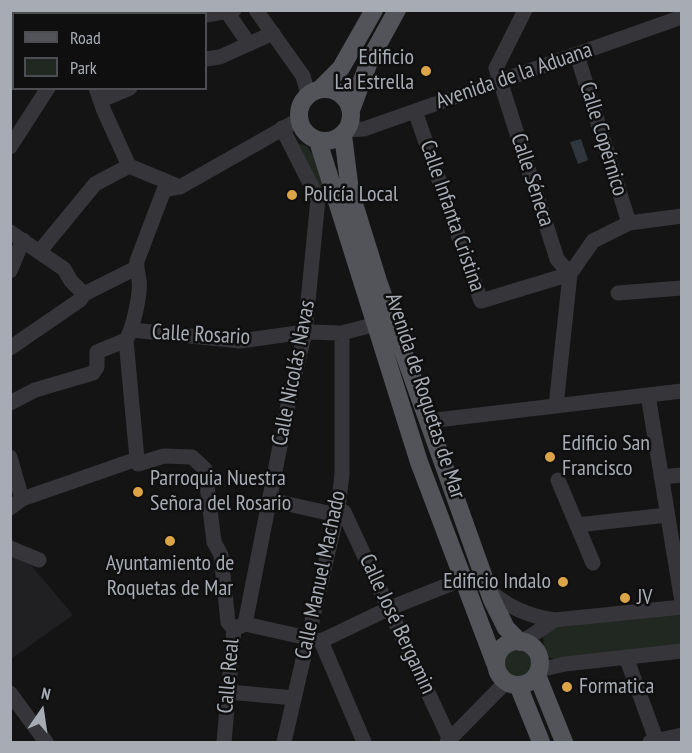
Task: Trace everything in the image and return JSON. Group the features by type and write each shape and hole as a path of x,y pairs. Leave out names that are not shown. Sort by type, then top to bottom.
{"main road":[{"path":"374,10 341,68 300,106 290,124 318,141 327,142 345,133 350,124 351,110 370,59 396,10"},
{"path":"314,92 328,89 343,96 351,110"},
{"name":"Avenida de Roquetas de Mar","path":"345,133 350,191 378,281 488,590 506,628 521,642"},
{"name":"Avenida de Roquetas de Mar","path":"318,141 419,462 495,663"},
{"path":"541,742 512,684 497,672 495,663 498,652 505,645 514,641 534,648 538,654 540,661 538,672 564,742"},
{"path":"512,684 529,682 538,672"}],"street":[{"path":"21,10 30,12"},
{"path":"256,10 314,92"},
{"path":"207,15 231,11 249,44"},
{"path":"501,81 496,68 524,11"},
{"name":"Avenida de la Aduana","path":"345,133 364,129 681,17"},
{"path":"207,59 220,57 273,33"},
{"name":"Calle Copérnico","path":"577,55 629,222"},
{"name":"Calle Séneca","path":"501,81 557,258 570,274"},
{"path":"10,147 47,90"},
{"path":"119,90 98,94 129,165 180,187"},
{"name":"Calle Infanta Cristina","path":"415,111 481,301 570,274"},
{"path":"10,457 15,494 137,459 129,335 140,282 136,268 141,246 164,190 180,187 290,124"},
{"name":"Calle Nicolás Navas","path":"240,626 270,500 290,395 305,332 318,199 290,124"},
{"path":"40,251 95,183 129,165"},
{"path":"556,406 570,274 593,241 629,222 681,216"},
{"path":"10,271 17,236 64,269 71,281 84,294"},
{"path":"10,348 80,300 84,294 136,268"},
{"path":"618,293 681,288"},
{"name":"Calle Rosario","path":"129,335 240,341 305,332 342,333 376,324"},
{"name":"Calle Manuel Machado","path":"284,742 294,698 314,640 338,512 342,474 342,333"},
{"path":"10,403 35,390 93,373 97,367 97,352 129,335"},
{"path":"428,421 681,391"},
{"path":"648,395 668,516 677,543 681,602"},
{"name":"Calle Real","path":"137,459 138,464 164,456 192,457 205,469 214,542 221,555 228,622 240,626 229,692 224,742"},
{"path":"661,477 681,475"},
{"path":"558,480 593,563"},
{"path":"270,500 338,512"},
{"name":"Calle José Bergamin","path":"338,512 344,512 450,742"},
{"path":"577,525 668,516"},
{"path":"10,548 39,560"},
{"path":"240,626 314,640 463,579"},
{"path":"488,590 506,605 522,613 555,620 681,608"},
{"path":"521,642 555,620"},
{"path":"314,640 364,742"},
{"path":"538,672 565,664 681,651"},
{"path":"626,657 654,742 681,735"},
{"path":"450,742 512,684"},
{"path":"229,692 294,698"},
{"path":"10,693 45,742"}],"shaded area":[{"path":"581,139 588,160 578,164 570,142"},
{"path":"10,554 31,565 73,615 11,659"}],"green space":[{"path":"297,143 307,146 316,159 325,191 322,192"},
{"path":"681,613 681,647 560,661 548,657 544,648 543,637 552,628"},
{"path":"518,648 528,653 533,663 528,673 518,678 508,673 503,663 508,653"}],"place":[{"name":"Edificio La Estrella","path":"426,71"},
{"name":"Policía Local","path":"292,195"},
{"name":"Edificio San Francisco","path":"550,457"},
{"name":"Parroquia Nuestra Señora del Rosario","path":"138,492"},
{"name":"Ayuntamiento de Roquetas de Mar","path":"170,541"},
{"name":"Edificio Indalo","path":"563,582"},
{"name":"JV","path":"625,598"},
{"name":"Formatica","path":"567,687"}]}
